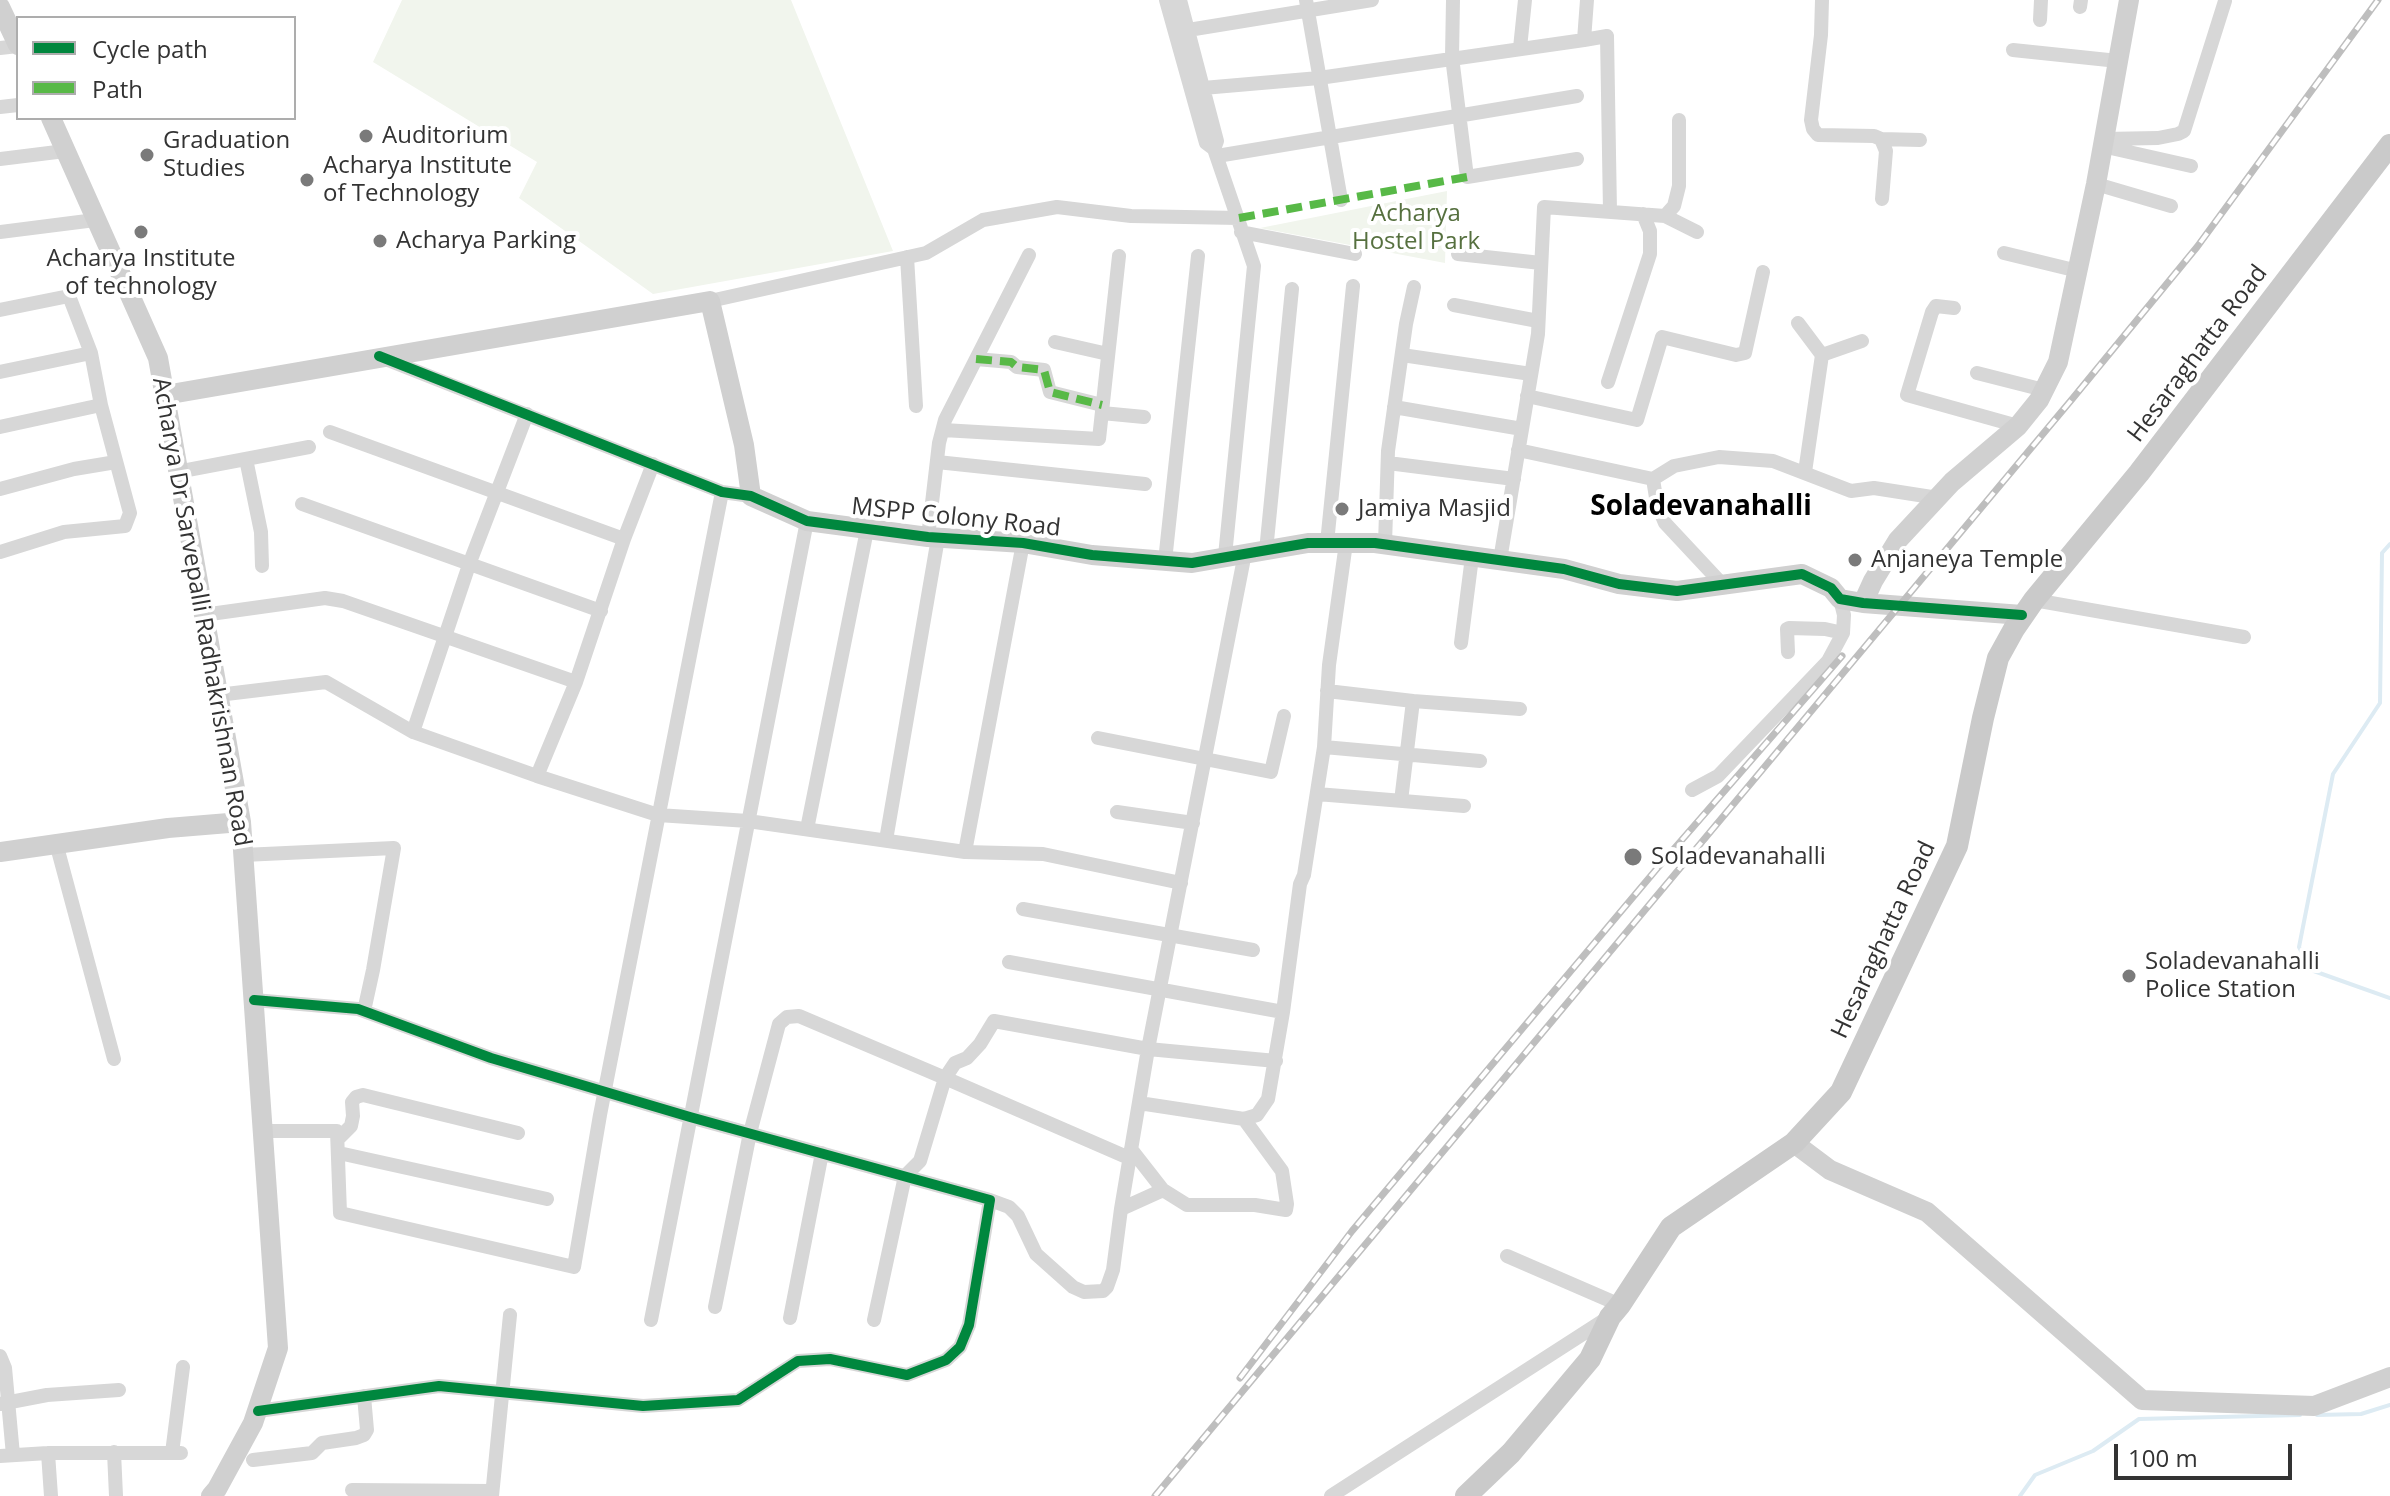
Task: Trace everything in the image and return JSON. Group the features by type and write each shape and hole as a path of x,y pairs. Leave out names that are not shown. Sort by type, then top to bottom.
{"main road":[{"name":"Hesaraghatta Road","path":"1466,1496 1511,1453 1590,1359 1615,1311 1671,1227 1794,1143 1841,1092 1957,846 1998,658 2028,607 2139,473 2390,145"}],"street":[{"path":"1166,0 1182,30 1203,88 1217,141 1215,152"},
{"path":"1180,0 1182,30 1206,143 1215,152 1254,266 1245,553"},
{"path":"1182,30 1306,5 1372,0"},
{"path":"1453,0 1452,57 1467,177 1577,159"},
{"path":"1520,48 1525,0"},
{"path":"1584,40 1587,0"},
{"path":"1822,0 1811,120 1813,129 1818,135 1920,140"},
{"path":"2040,20 2041,0"},
{"path":"1863,603 1898,540 1952,482 2018,426 2039,400 2058,362 2096,184 2129,0"},
{"path":"2103,143 2158,138 2184,131 2225,1"},
{"path":"1306,5 1341,200"},
{"path":"0,7 16,42"},
{"path":"1203,88 1319,78 1607,36 1610,211"},
{"path":"2013,50 2118,61"},
{"path":"1215,152 1328,138 1577,96"},
{"name":"Acharya Dr Sarvepalli Radhakrishnan Road","path":"52,120 158,358 241,822 278,1348 258,1411 211,1496"},
{"path":"1665,216 1674,206 1679,186 1679,120"},
{"path":"1881,139 1886,151 1882,199"},
{"path":"2103,143 2191,166"},
{"path":"0,159 65,151"},
{"path":"2096,184 2171,206"},
{"path":"165,395 710,301 926,253 983,220 1057,207 1240,225 1355,254"},
{"path":"1500,560 1538,321 1544,207 1665,216 1697,232"},
{"path":"1608,382 1650,254 1650,231 1643,214"},
{"path":"0,232 95,220"},
{"path":"2004,253 2078,271"},
{"path":"1458,254 1541,263"},
{"path":"886,840 933,538 937,462 945,420 1029,255"},
{"path":"943,430 1099,439 1119,256"},
{"path":"1165,561 1198,256"},
{"path":"907,257 916,406"},
{"path":"1527,396 1637,420 1662,337 1736,355 1745,353 1763,272"},
{"path":"1139,1103 1244,1119 1257,1115 1268,1099 1324,747 1353,286"},
{"path":"1385,544 1394,407 1414,287"},
{"path":"254,1000 364,1011 491,1058 990,1200 1009,1207 1018,1216 1036,1254 1073,1287 1084,1292 1103,1291 1113,1270 1148,1049 1206,759 1292,289"},
{"path":"0,310 69,296 91,353 101,405 130,513 125,526 64,532 0,552"},
{"path":"710,301 744,445 751,496"},
{"path":"1454,305 1538,321"},
{"path":"1954,308 1936,306 1932,312 1907,395 2018,426"},
{"path":"1798,323 1822,355 1805,472"},
{"path":"1822,355 1862,341"},
{"path":"1055,342 1108,354"},
{"path":"0,372 91,353"},
{"path":"1402,355 1531,374"},
{"name":"MSPP Colony Road","path":"379,356 722,492 751,496 807,521 933,538 1023,543 1092,555 1192,563 1308,543 1385,544 1564,569 1619,584 1677,591 1802,574 1831,588 1840,599 1863,603 2028,607"},
{"path":"976,359 1011,362 1017,367 1044,370 1050,392 1102,409 1144,417"},
{"path":"1977,373 2044,390"},
{"path":"0,427 101,405"},
{"path":"1394,407 1522,429"},
{"path":"413,732 470,562 527,414"},
{"path":"330,432 624,539"},
{"path":"177,472 309,447"},
{"path":"1518,450 1653,479 1674,466 1719,457 1773,461 1851,491 1874,488 1938,498"},
{"path":"246,459 261,532 262,566"},
{"path":"0,489 74,469 116,462"},
{"path":"937,462 1145,484"},
{"path":"1388,463 1514,479"},
{"path":"537,776 576,682 653,464"},
{"path":"1653,479 1657,504 1665,523 1722,584"},
{"path":"264,1131 337,1131 340,1213 574,1267 605,1090 722,492"},
{"path":"302,504 601,611"},
{"path":"651,1320 807,521"},
{"path":"807,829 867,530"},
{"path":"965,852 1023,543"},
{"path":"1461,643 1472,557"},
{"path":"203,615 325,598 343,601 576,682"},
{"path":"1692,790 1718,776 1828,661 1843,633 1844,615 1840,599"},
{"path":"2028,607 2244,637"},
{"path":"1788,652 1789,628 1843,633"},
{"path":"218,695 326,682 413,732 658,815 748,821 965,852 1043,854 1181,883"},
{"path":"1327,691 1520,709"},
{"path":"1401,801 1413,701"},
{"path":"1098,738 1271,772 1284,716"},
{"path":"1324,747 1480,761"},
{"path":"1317,794 1464,806"},
{"path":"1117,812 1193,823"},
{"path":"0,852 168,828 241,822"},
{"path":"56,843 114,1059"},
{"path":"243,855 394,848 364,1011"},
{"path":"1023,909 1253,950"},
{"path":"1009,962 1283,1012"},
{"path":"715,1307 750,1133 779,1024 787,1017 799,1016 1130,1153 1163,1190 1187,1205 1255,1205 1286,1210 1282,1171 1244,1119"},
{"path":"874,1320 905,1176 920,1161 945,1078 955,1063 967,1058 980,1044 994,1021 1148,1049 1276,1061"},
{"path":"338,1146 351,1126 352,1102 363,1095 518,1133"},
{"path":"1794,1143 1830,1170 1927,1212 2142,1400 2314,1406 2390,1377"},
{"path":"338,1146 547,1199"},
{"path":"790,1318 822,1153"},
{"path":"1121,1209 1163,1190"},
{"path":"258,1411 439,1386 643,1406 738,1400 798,1361 830,1359 907,1375 946,1360 960,1347 969,1325 990,1200"},
{"path":"1331,1496 1615,1311 1507,1256"},
{"path":"352,1490 492,1493 510,1315"},
{"path":"0,1356 5,1368 7,1456 176,1453 183,1367"},
{"path":"5,1403 47,1395 119,1390"},
{"path":"253,1460 312,1453 322,1443 364,1435 367,1430 364,1396"},
{"path":"114,1452 116,1496"},
{"path":"48,1453 51,1496"}],"green space":[{"path":"402,0 791,0 893,251 653,294 519,198 537,162 373,62"},
{"name":"Acharya Hostel Park","path":"1447,191 1445,263 1260,228"}],"waterway":[{"path":"2390,544 2382,553 2380,703 2333,774 2299,947 2311,970 2390,998"},
{"path":"2317,1415 2361,1414 2390,1405"},
{"path":"2020,1496 2035,1475 2093,1451 2139,1419 2300,1415"}],"railway":[{"path":"1155,1496 2197,247 2378,0"},
{"path":"1240,1378 1352,1231 1660,865 1842,656"}],"marked path":[{"path":"1239,218 1467,177"},
{"path":"976,359 1011,362 1017,367 1044,370 1050,392 1102,405"}],"cycle path":[{"path":"379,356 722,492 751,496 807,521 928,537 1023,543 1092,555 1192,563 1308,543 1375,543 1564,569 1619,584 1677,591 1802,574 1831,588 1840,599 2022,615"},
{"path":"254,1000 358,1009 491,1058 990,1200 969,1325 960,1347 946,1360 907,1375 830,1359 798,1361 738,1400 643,1406 439,1386 258,1411"}],"place":[{"name":"Auditorium","path":"366,136"},
{"name":"Graduation Studies","path":"147,155"},
{"name":"Acharya Institute of Technology","path":"307,180"},
{"name":"Acharya Institute of technology","path":"141,232"},
{"name":"Acharya Parking","path":"380,241"},
{"name":"Jamiya Masjid","path":"1342,509"},
{"name":"Anjaneya Temple","path":"1855,560"},
{"name":"Soladevanahalli","path":"1633,857"},
{"name":"Soladevanahalli Police Station","path":"2129,976"}],"district":[{"name":"Soladevanahalli","path":"1701,507"}]}
